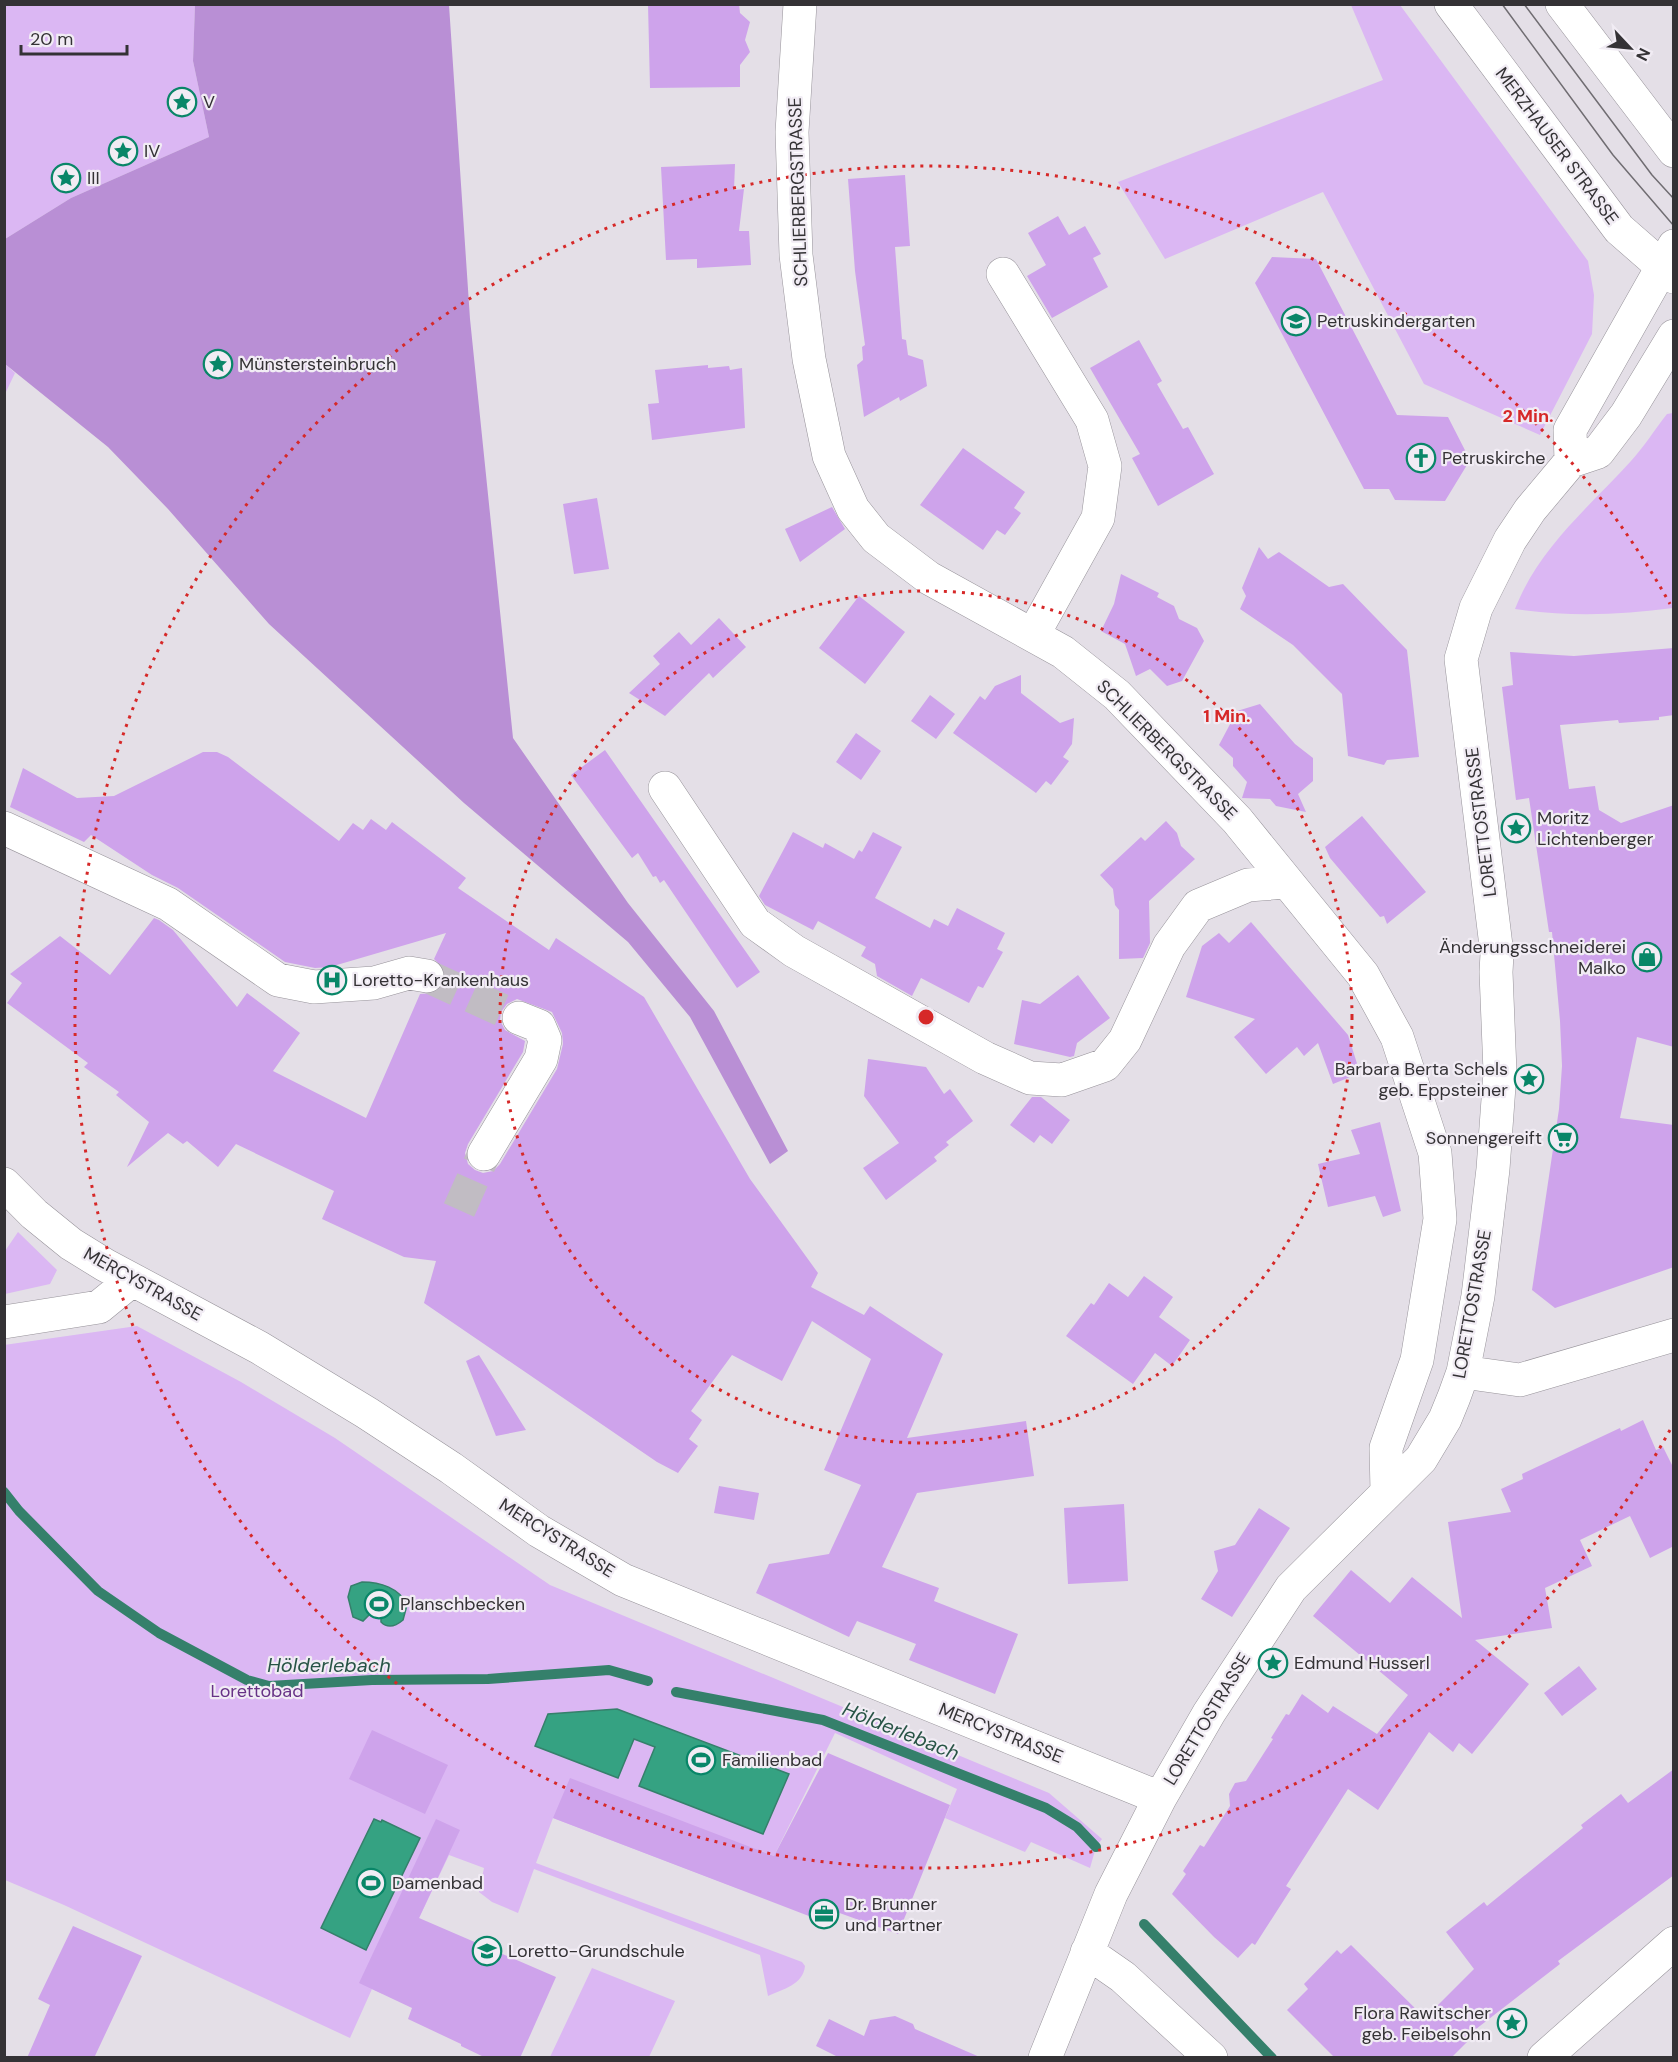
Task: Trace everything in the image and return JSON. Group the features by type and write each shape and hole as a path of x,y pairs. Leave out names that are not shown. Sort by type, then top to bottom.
{"street":[{"name":"SCHLIERBERGSTRASSE","path":"800,4 792,132 796,255 808,359 829,456 853,509 876,538 929,578 1063,652 1117,695 1237,820 1363,975 1397,1037 1435,1154 1440,1219 1417,1360 1386,1448 1387,1491"},
{"name":"MERZHAUSER STRASSE","path":"1451,4 1619,229 1670,263"},
{"path":"1562,4 1674,151"},
{"path":"1670,263 1570,430 1571,460 1598,452 1626,415 1674,336"},
{"path":"1003,274 1092,420 1105,466 1098,518 1033,636"},
{"name":"LORETTOSTRASSE","path":"1045,2058 1112,1894 1160,1798 1209,1713 1291,1588 1421,1459 1444,1419 1463,1372 1478,1296 1492,1181 1500,1056 1497,954 1461,659 1476,608 1510,540 1536,502 1571,460"},
{"path":"665,788 756,922 794,951 986,1058 1030,1078 1062,1080 1105,1065 1125,1040 1169,946 1198,906 1248,885 1287,882"},
{"path":"4,828 172,897 278,980 314,987 374,983 409,973 427,976"},
{"path":"484,1154 541,1059 545,1040 539,1026 519,1018"},
{"name":"MERCYSTRASSE","path":"4,1184 34,1214 72,1244 132,1280 260,1348 368,1413 539,1531 623,1580 1160,1798"},
{"path":"4,1322 99,1307 132,1280"},
{"path":"1463,1372 1520,1380 1674,1335"},
{"path":"1544,2058 1674,1943"},
{"path":"1087,1952 1123,1977 1211,2058"}],"green space":[{"path":"5,5 195,5 193,61 209,137 71,198 5,239"},
{"path":"1351,5 1400,5 1588,261 1594,295 1592,334 1540,435 1424,384 1323,192 1165,259 1118,182 1383,80"},
{"path":"5,364 15,373 5,394"},
{"path":"1673,413 1673,608 1594,614 1515,609 1525,587 1550,548 1636,456 1667,414"},
{"path":"18,1232 57,1270 50,1284 5,1294 5,1251"},
{"name":"Lorettobad","path":"137,1326 241,1382 335,1438 550,1585 1049,1793 1102,1839 1096,1847 1090,1868 1031,1842 1025,1852 945,1818 957,1789 835,1733 774,1856 759,1850 742,1890 553,1818 536,1863 802,1962 805,1966 803,1972 791,1986 768,1996 760,1955 534,1869 518,1913 492,1902 479,1892 484,1868 449,1855 383,1994 372,1989 350,2038 64,1905 5,1880 4,1345"},
{"path":"592,1968 675,2001 649,2057 550,2057"}],"shaded area":[{"path":"195,5 449,5 470,319 513,738 628,903 714,1011 788,1151 770,1164 690,1017 628,942 464,803 269,624 168,509 108,447 5,364 5,239 71,198 209,137 193,61"},
{"name":"Planschbecken","path":"362,1582 389,1587 400,1594 407,1605 403,1620 395,1625 386,1625 381,1622 381,1611 376,1608 363,1621 353,1617 348,1597 351,1586"},
{"name":"Familienbad","path":"617,1709 789,1774 763,1834 639,1786 655,1747 634,1739 618,1778 535,1746 548,1714"},
{"name":"Damenbad","path":"374,1819 381,1822 382,1820 420,1838 366,1950 321,1928"}],"building":[{"path":"648,4 739,4 740,13 750,22 745,40 750,52 740,65 740,87 650,88"},
{"path":"735,164 734,190 744,189 739,231 749,231 751,265 697,268 697,259 666,260 661,167"},
{"path":"905,175 910,246 895,247 902,339 906,340 908,355 923,360 927,386 900,401 899,397 864,417 857,365 863,360 862,347 865,345 855,271 848,179"},
{"path":"1058,216 1069,235 1085,226 1101,254 1093,258 1108,287 1052,318 1027,276 1046,265 1028,233"},
{"path":"1272,257 1316,259 1397,415 1448,417 1470,460 1445,501 1395,500 1389,489 1364,489 1255,283"},
{"path":"1139,340 1162,381 1157,384 1183,429 1188,427 1214,474 1158,506 1132,458 1140,454 1090,368"},
{"path":"708,365 708,368 729,366 730,370 742,368 745,428 652,440 648,404 659,403 655,370"},
{"path":"963,448 1025,492 1014,508 1021,513 1005,535 997,530 983,550 920,505"},
{"path":"597,498 609,569 574,574 563,504"},
{"path":"832,507 845,529 800,562 785,529"},
{"path":"1259,547 1268,559 1279,552 1329,587 1343,584 1407,650 1419,757 1387,760 1384,765 1348,756 1342,694 1293,645 1240,609 1246,596 1242,588"},
{"path":"1121,574 1159,593 1157,597 1174,606 1179,619 1197,628 1204,641 1182,681 1167,686 1150,669 1136,676 1125,644 1101,631 1114,604"},
{"path":"859,596 905,632 865,684 819,648"},
{"path":"719,618 746,647 713,678 709,673 665,716 629,693 660,664 653,656 679,632 691,645"},
{"path":"1674,648 1674,715 1659,717 1659,720 1619,723 1618,720 1560,725 1569,789 1595,786 1599,810 1621,823 1674,805 1674,1047 1637,1037 1620,1118 1674,1125 1674,1267 1555,1308 1532,1290 1559,1109 1562,1066 1560,1021 1552,932 1549,932 1529,798 1516,800 1502,687 1513,685 1510,652 1574,656"},
{"path":"1021,675 1021,693 1060,723 1074,718 1072,744 1063,757 1069,761 1051,785 1046,781 1036,793 953,733 980,696 985,700 995,686"},
{"path":"930,695 955,714 936,739 911,721"},
{"path":"1260,704 1295,744 1313,758 1313,781 1298,794 1306,812 1276,806 1270,799 1242,798 1247,782 1233,766 1233,758 1219,745 1237,711"},
{"path":"856,733 881,751 861,780 836,762"},
{"path":"605,750 760,972 737,988 664,880 660,883 656,876 653,877 638,853 632,858 571,775"},
{"path":"203,752 217,752 228,757 339,841 353,823 363,830 371,819 386,830 392,822 466,878 458,888 549,950 556,938 644,997 750,1179 818,1273 811,1287 864,1315 870,1306 943,1354 907,1438 1026,1421 1034,1476 917,1493 882,1567 939,1588 934,1601 1018,1634 995,1694 909,1660 916,1644 857,1621 849,1637 756,1593 769,1564 829,1554 861,1485 824,1470 871,1359 812,1321 782,1381 732,1355 691,1411 702,1420 689,1439 698,1446 678,1473 657,1462 424,1303 436,1261 404,1257 322,1219 334,1191 236,1144 218,1167 187,1141 183,1144 168,1133 127,1167 149,1122 116,1095 119,1092 84,1067 88,1063 7,1003 22,983 10,974 60,936 110,975 154,918 159,920 173,930 237,1007 247,993 300,1033 273,1071 366,1118 420,994 434,993 441,988 445,980 444,969 434,959 446,933 330,967 315,968 285,962 178,888 152,875 91,835 84,842 10,807 23,768 77,798 114,796","holes":["517,999 552,1012 562,1033 563,1044 557,1069 500,1164 493,1171 483,1173 475,1170 468,1164 465,1153 468,1144 523,1052 525,1041 505,1030 500,1020 501,1012 507,1004"]},
{"path":"1362,816 1426,892 1387,924 1384,916 1380,917 1330,858 1325,847"},
{"path":"1166,821 1177,833 1181,846 1195,859 1149,901 1150,943 1143,958 1119,959 1119,910 1115,905 1113,889 1100,875 1141,837 1145,841"},
{"path":"793,832 823,848 825,843 854,859 859,850 862,852 873,832 902,847 875,898 930,928 934,919 948,926 957,908 1005,933 997,949 1003,952 983,988 978,986 969,1003 921,978 912,996 877,976 875,964 861,956 866,947 818,921 813,930 765,905 759,896"},
{"path":"1251,922 1348,1035 1360,1073 1333,1084 1318,1043 1304,1056 1297,1047 1266,1074 1234,1037 1255,1019 1186,997 1202,946 1219,933 1229,943"},
{"path":"1078,975 1110,1018 1077,1043 1074,1056 1014,1044 1022,1000 1040,1004"},
{"path":"868,1059 926,1067 944,1094 950,1089 973,1121 946,1142 949,1145 934,1157 937,1161 886,1200 863,1168 899,1143 864,1096"},
{"path":"1032,1097 1041,1097 1070,1120 1052,1144 1040,1135 1034,1143 1010,1125"},
{"path":"1380,1122 1401,1211 1383,1217 1375,1196 1328,1207 1318,1164 1360,1154 1351,1130"},
{"path":"1144,1276 1173,1297 1159,1317 1190,1340 1172,1366 1155,1353 1133,1384 1066,1336 1091,1303 1094,1305 1109,1283 1128,1297"},
{"path":"479,1355 526,1430 496,1436 466,1361"},
{"path":"1643,1420 1656,1450 1663,1447 1674,1469 1674,1546 1650,1558 1630,1516 1580,1540 1592,1566 1545,1588 1552,1628 1475,1640 1529,1684 1472,1754 1459,1743 1453,1752 1429,1732 1378,1810 1348,1789 1286,1886 1291,1889 1255,1945 1252,1943 1238,1958 1172,1894 1186,1874 1183,1871 1200,1845 1204,1847 1230,1806 1229,1794 1235,1783 1246,1781 1286,1714 1289,1715 1302,1694 1328,1713 1333,1706 1377,1734 1408,1695 1313,1616 1351,1570 1390,1603 1412,1577 1462,1618 1448,1522 1511,1512 1501,1489 1523,1479 1522,1474 1620,1428 1621,1431"},
{"path":"719,1486 759,1493 754,1520 714,1513"},
{"path":"1124,1504 1128,1581 1068,1584 1064,1508"},
{"path":"1259,1508 1290,1528 1232,1617 1201,1599 1218,1571 1214,1551 1235,1545"},
{"path":"1579,1666 1597,1689 1562,1716 1544,1693"},
{"path":"372,1730 448,1765 425,1814 349,1779"},
{"path":"828,1753 950,1805 898,1934 834,1911 827,1923 553,1818 570,1778 774,1856"},
{"path":"1674,1769 1674,1875 1558,1961 1560,1964 1467,2036 1470,2039 1451,2058 1335,2058 1287,2010 1308,1989 1304,1984 1337,1950 1341,1954 1351,1945 1425,2018 1474,1969 1446,1932 1484,1902 1487,1906 1583,1828 1581,1825 1621,1794 1628,1803"},
{"path":"436,1819 460,1830 419,1918 556,1977 520,2058 486,2058 408,2019 412,2008 359,1983"},
{"path":"73,1926 142,1956 94,2058 27,2058 50,2005 38,1999"},
{"path":"895,2016 913,2024 915,2029 982,2058 840,2058 816,2046 829,2019 864,2036 870,2020"}],"waterway":[{"name":"Hölderlebach","path":"4,1492 19,1511 98,1591 159,1633 247,1680 269,1686 372,1680 488,1679 609,1670 648,1681"},
{"name":"Hölderlebach","path":"676,1692 823,1720 1046,1808 1077,1827 1096,1847"},
{"name":"Hölderlebach","path":"1144,1924 1272,2058"}],"tunnel":[{"path":"427,976 519,1018"},
{"path":"459,1210 484,1154"}],"tram line":[{"path":"1502,4 1613,155 1674,226"},
{"path":"1524,4 1652,175 1674,199"}],"place":[{"name":"V","path":"182,102"},
{"name":"IV","path":"123,151"},
{"name":"III","path":"66,178"},
{"name":"Petruskindergarten","path":"1296,321"},
{"name":"Münstersteinbruch","path":"218,364"},
{"name":"Petruskirche","path":"1421,458"},
{"name":"Moritz Lichtenberger","path":"1516,828"},
{"name":"Änderungsschneiderei Malko","path":"1647,957"},
{"name":"Loretto-Krankenhaus","path":"332,980"},
{"name":"Barbara Berta Schels geb. Eppsteiner","path":"1529,1079"},
{"name":"Sonnengereift","path":"1563,1138"},
{"name":"Planschbecken","path":"379,1604"},
{"name":"Edmund Husserl","path":"1273,1663"},
{"name":"Familienbad","path":"701,1760"},
{"name":"Damenbad","path":"371,1883"},
{"name":"Dr. Brunner und Partner","path":"824,1914"},
{"name":"Loretto-Grundschule","path":"487,1951"},
{"name":"Flora Rawitscher geb. Feibelsohn","path":"1512,2023"}]}
